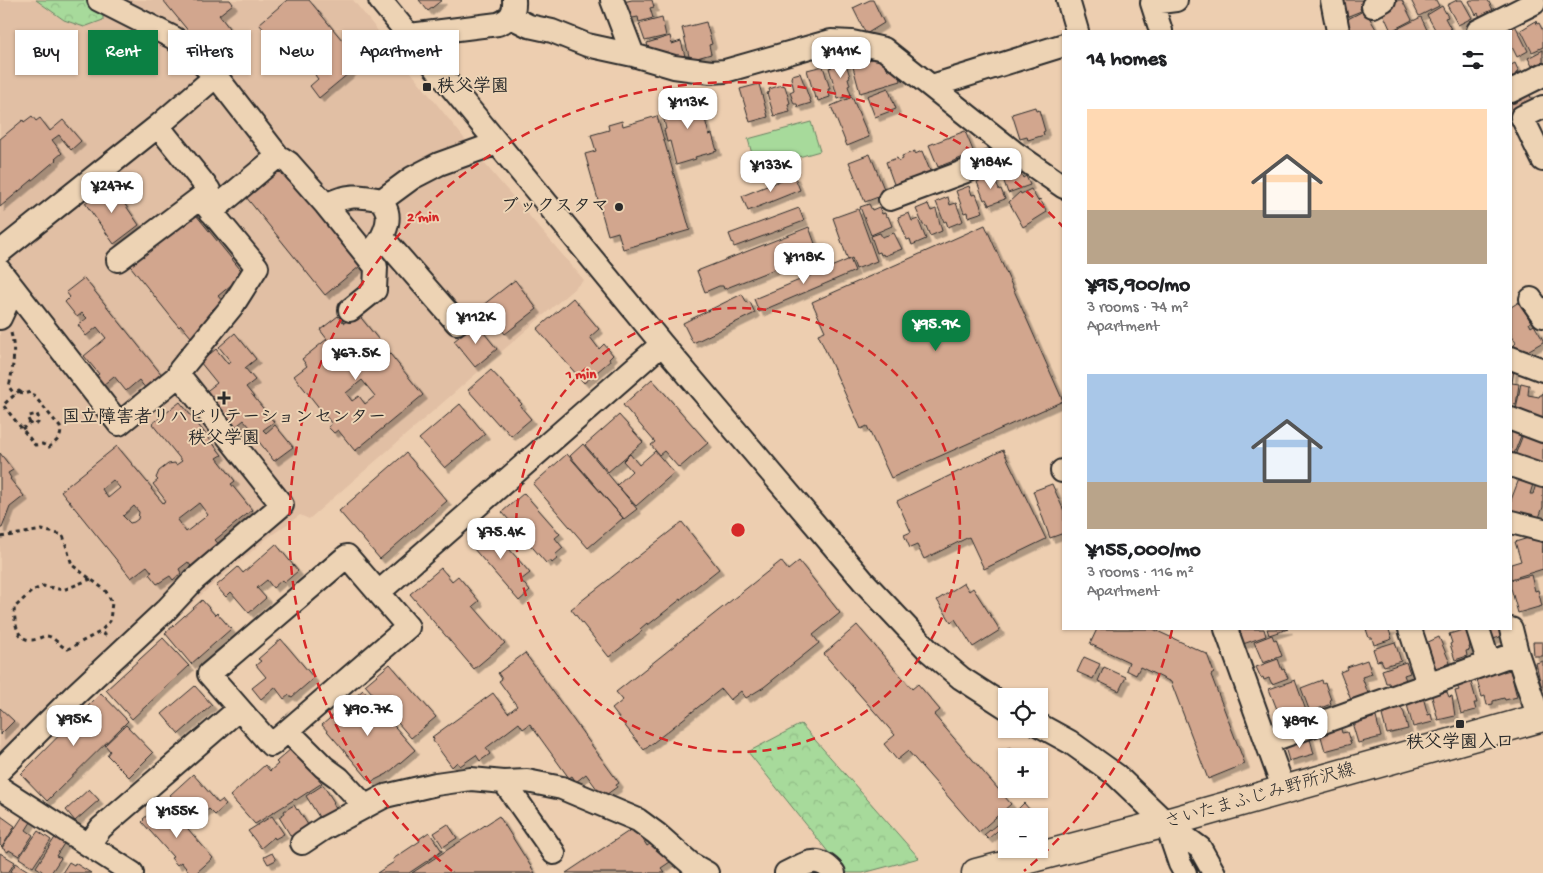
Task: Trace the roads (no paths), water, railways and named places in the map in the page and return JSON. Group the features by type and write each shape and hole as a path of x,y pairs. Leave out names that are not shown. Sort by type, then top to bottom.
{"main road":[{"name":"さいたまふじみ野所沢線","path":"976,873 1166,824 1541,717"}],"street":[{"path":"99,0 174,38 216,76 278,156 289,163 326,205 376,267 375,290 350,310"},
{"path":"380,0 406,30"},
{"path":"612,0 633,55"},
{"path":"1068,0 1078,30"},
{"path":"1161,30 1151,2 1176,0"},
{"path":"1332,0 1338,30"},
{"path":"1480,30 1536,6"},
{"path":"450,30 506,22 513,9 529,26 552,31 588,45 674,67 712,72 725,71 831,41 852,42 884,50 1015,153 1062,187"},
{"path":"932,86 1062,46"},
{"path":"442,75 662,344 870,589 928,650 961,678 998,702"},
{"path":"1512,90 1543,75"},
{"path":"1,265 216,76"},
{"path":"1543,107 1522,117 1543,160"},
{"path":"158,126 209,190 205,205"},
{"path":"326,205 340,198 364,196 382,200 412,178 439,164 497,143"},
{"path":"890,199 1015,153"},
{"path":"118,260 278,156"},
{"path":"365,255 376,246 386,227 388,213 382,200"},
{"path":"1,265 118,424 179,375 180,370 233,305 257,267 205,205"},
{"path":"382,237 457,323"},
{"path":"1,265 7,303 1,317"},
{"path":"379,592 662,344"},
{"path":"132,873 1,782 128,646 194,580 282,505 179,375"},
{"path":"1512,419 1543,431"},
{"path":"1512,465 1543,476"},
{"path":"1512,522 1543,530"},
{"path":"347,556 408,627 271,745 239,709 209,674 347,556"},
{"path":"1226,630 1284,790"},
{"path":"1410,630 1428,684"},
{"path":"1478,630 1489,663"},
{"path":"1510,630 1517,654 1541,717"},
{"path":"1267,742 1517,654"},
{"path":"89,844 101,828 239,709"},
{"path":"1048,729 1070,742 1116,775 1166,824 1200,848 1214,873"},
{"path":"288,730 324,767 339,778 365,806"},
{"path":"302,843 323,829 385,796 471,778 504,782 527,782 562,788 638,820 691,864 707,873"},
{"path":"504,782 554,853"},
{"path":"1166,824 1185,873"},
{"path":"786,873 814,860 821,861 834,873"}],"place":[{"name":"秩父学園","path":"427,87"},
{"name":"ブックスタマ","path":"619,207"},
{"name":"国立障害者リハビリテーションセンター 秩父学園","path":"224,398"},
{"name":"秩父学園入口","path":"1460,724"}]}
